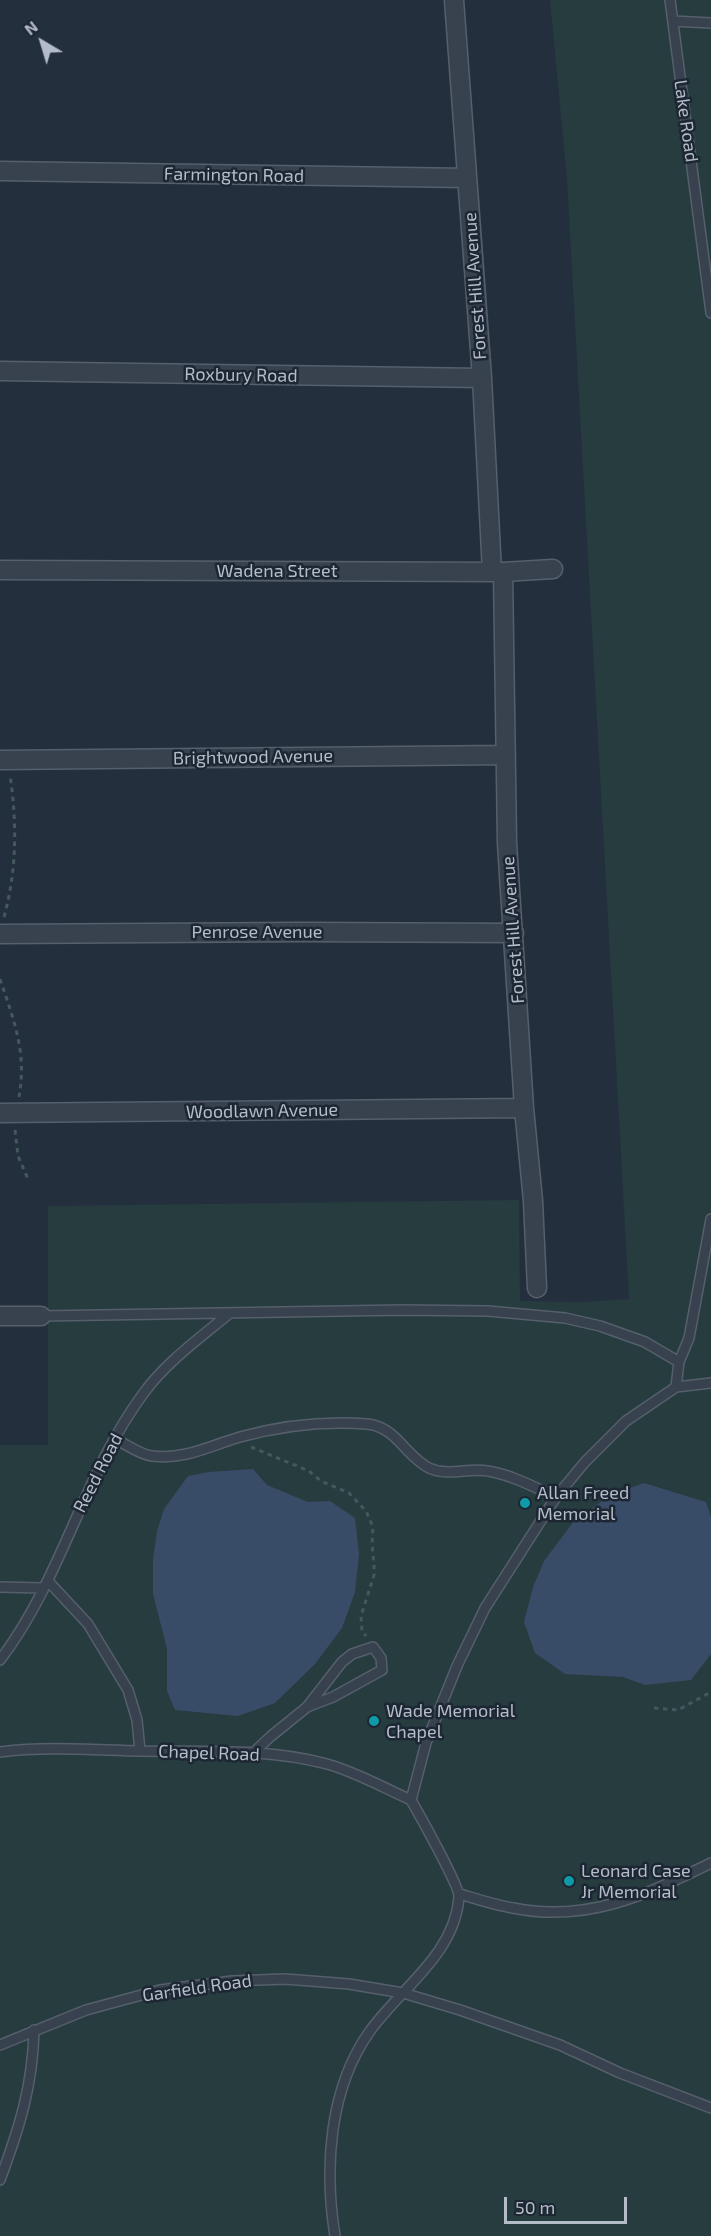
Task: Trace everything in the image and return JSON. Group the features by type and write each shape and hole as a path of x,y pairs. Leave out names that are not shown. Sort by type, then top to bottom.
{"street":[{"name":"Forest Hill Avenue","path":"454,0 498,572 506,755 507,843 524,1108 533,1201 537,1288"},
{"name":"Farmington Road","path":"0,171 467,178"},
{"name":"Roxbury Road","path":"0,371 482,378"},
{"name":"Wadena Street","path":"0,570 498,572 553,569"},
{"name":"Brightwood Avenue","path":"3,760 506,755"},
{"name":"Penrose Avenue","path":"2,927 514,933"},
{"name":"Woodlawn Avenue","path":"8,1113 524,1108"},
{"path":"0,1316 41,1316"}],"lane":[{"name":"Lake Road","path":"670,0 711,313"},
{"path":"673,21 711,23"},
{"path":"676,1387 679,1362 689,1338 711,1219"},
{"path":"41,1316 403,1310 488,1311 565,1318 600,1326 645,1342 679,1362"},
{"name":"Reed Road","path":"0,1660 17,1637 115,1439 144,1392 181,1354 230,1313"},
{"path":"335,2236 329,2168 333,2125 349,2069 369,2031 441,1949 451,1930 460,1894 411,1800 426,1743 461,1656 485,1608 556,1497 585,1462 626,1421 676,1387 711,1383"},
{"path":"115,1439 149,1456 178,1457 267,1431 299,1426 369,1425 392,1433 418,1461 429,1468 438,1471 486,1470 512,1477 556,1497"},
{"path":"0,1587 45,1584 88,1624 128,1690 136,1720 140,1751"},
{"path":"253,1753 307,1707 342,1662 352,1654 372,1647 381,1658 381,1670 333,1697 307,1707"},
{"name":"Chapel Road","path":"0,1752 86,1748 253,1753 291,1757 328,1765 411,1800"},
{"path":"460,1894 513,1908 546,1912 576,1912 620,1903 664,1886 711,1863"},
{"name":"Garfield Road","path":"0,2045 86,2010 160,1990 232,1981 285,1979 349,1984 403,1993 460,2010 560,2045 620,2073 711,2108"},
{"path":"0,2180 14,2144 30,2084 34,2030"}],"path":[{"path":"2,927 13,885 15,858 14,807 3,760"},
{"path":"0,979 15,1021 21,1050 22,1081 8,1113 18,1155 28,1179"},
{"path":"232,1440 309,1472 321,1481 349,1493 366,1511 373,1527 374,1575 361,1616 362,1631 372,1647"},
{"path":"654,1708 678,1710 711,1692"}],"green space":[{"path":"550,0 711,0 711,2236 0,2236 0,1445 48,1445 48,1206 519,1200 520,1301 582,1302 629,1299 567,179"}],"water":[{"path":"253,1469 267,1485 308,1502 330,1501 355,1518 359,1554 355,1592 342,1628 315,1664 275,1703 238,1716 175,1710 167,1691 167,1649 153,1594 153,1559 157,1531 164,1509 188,1476"},
{"path":"644,1483 706,1502 711,1517 711,1654 691,1680 645,1685 623,1677 565,1674 535,1653 524,1622 533,1587 544,1561 574,1521 605,1499 620,1497 627,1489"}],"place":[{"name":"Allan Freed Memorial","path":"525,1503"},
{"name":"Wade Memorial Chapel","path":"374,1721"},
{"name":"Leonard Case Jr Memorial","path":"569,1881"}]}
